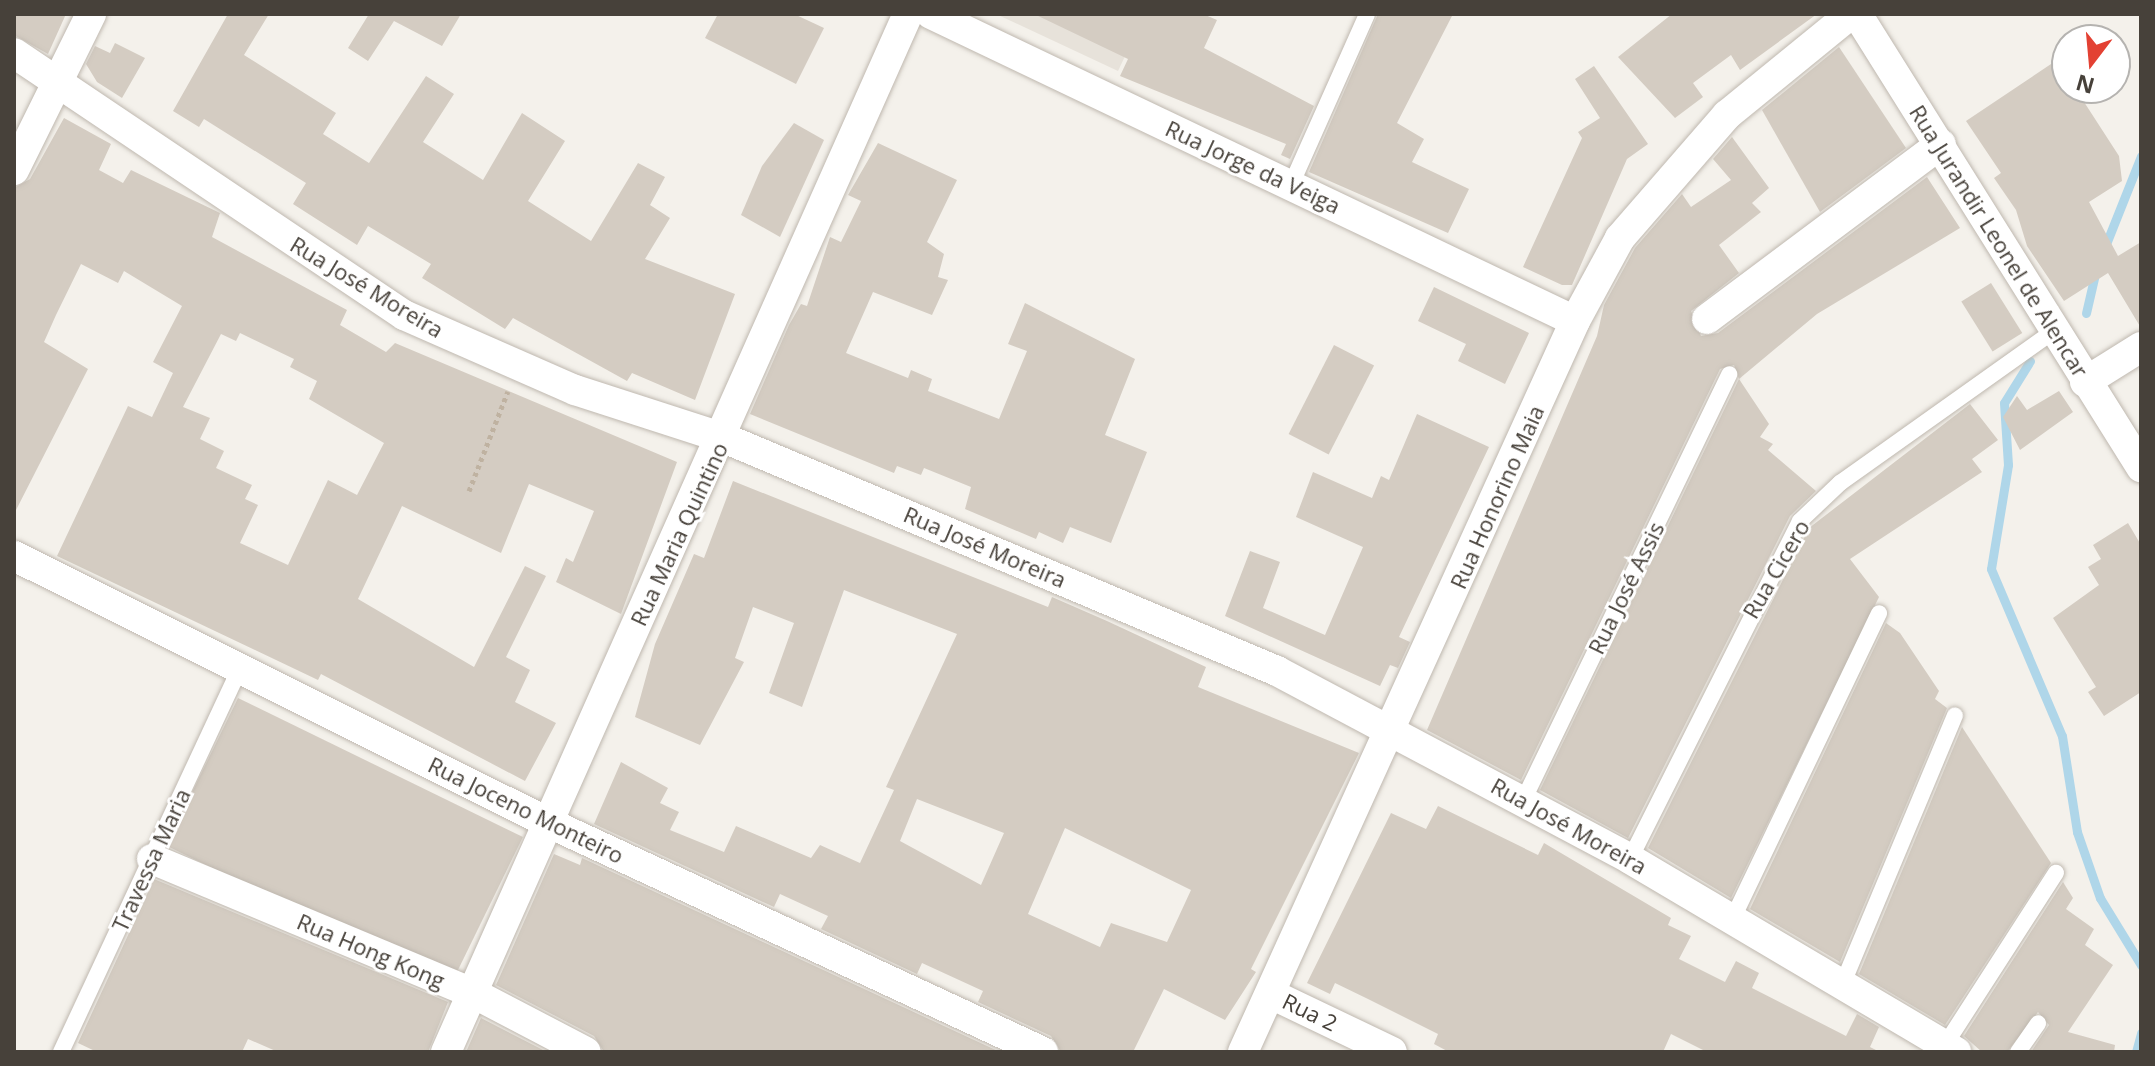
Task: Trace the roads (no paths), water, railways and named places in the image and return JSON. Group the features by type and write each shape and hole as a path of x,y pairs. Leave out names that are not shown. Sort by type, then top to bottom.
{"street":[{"path":"14,170 91,14"},
{"name":"Rua Maria Quintino","path":"446,1052 547,822 724,438 908,14"},
{"name":"Rua Jorge da Veiga","path":"931,14 1575,321"},
{"name":"Rua Jurandir Leonel de Alencar","path":"1854,14 1941,144 2085,382 2141,467"},
{"name":"Rua Honorino Maia","path":"1243,1052 1393,731 1575,321 1620,238 1664,180 1727,115 1854,14"},
{"name":"Rua José Moreira","path":"14,53 60,79 404,315 517,368 724,438 1176,626 1393,731 1630,859 1951,1049"},
{"path":"1707,319 1941,144"},
{"path":"2085,382 2141,347"},
{"name":"Rua Joceno Monteiro","path":"14,556 547,822 1043,1052"},
{"name":"Rua Hong Kong","path":"152,859 473,993 586,1052"},
{"name":"Rua 2","path":"1271,994 1392,1052"}],"lane":[{"path":"1291,185 1367,14"},
{"name":"Rua Cicero","path":"1630,859 1800,521 1840,483 2055,330"},
{"name":"Rua José Assis","path":"1523,801 1729,374"},
{"path":"1733,918 1879,613"},
{"name":"Travessa Maria","path":"61,1052 240,668"},
{"path":"1843,983 1955,715"},
{"path":"1951,1049 2056,873"},
{"path":"2018,1052 2038,1023"}],"waterway":[{"path":"2104,249 2141,156"},
{"path":"2086,313 2095,274"},
{"path":"2030,361 2004,403 2008,465 1991,569 2062,736 2077,832 2100,898 2141,965"},
{"path":"2136,1052 2141,1033"}]}
